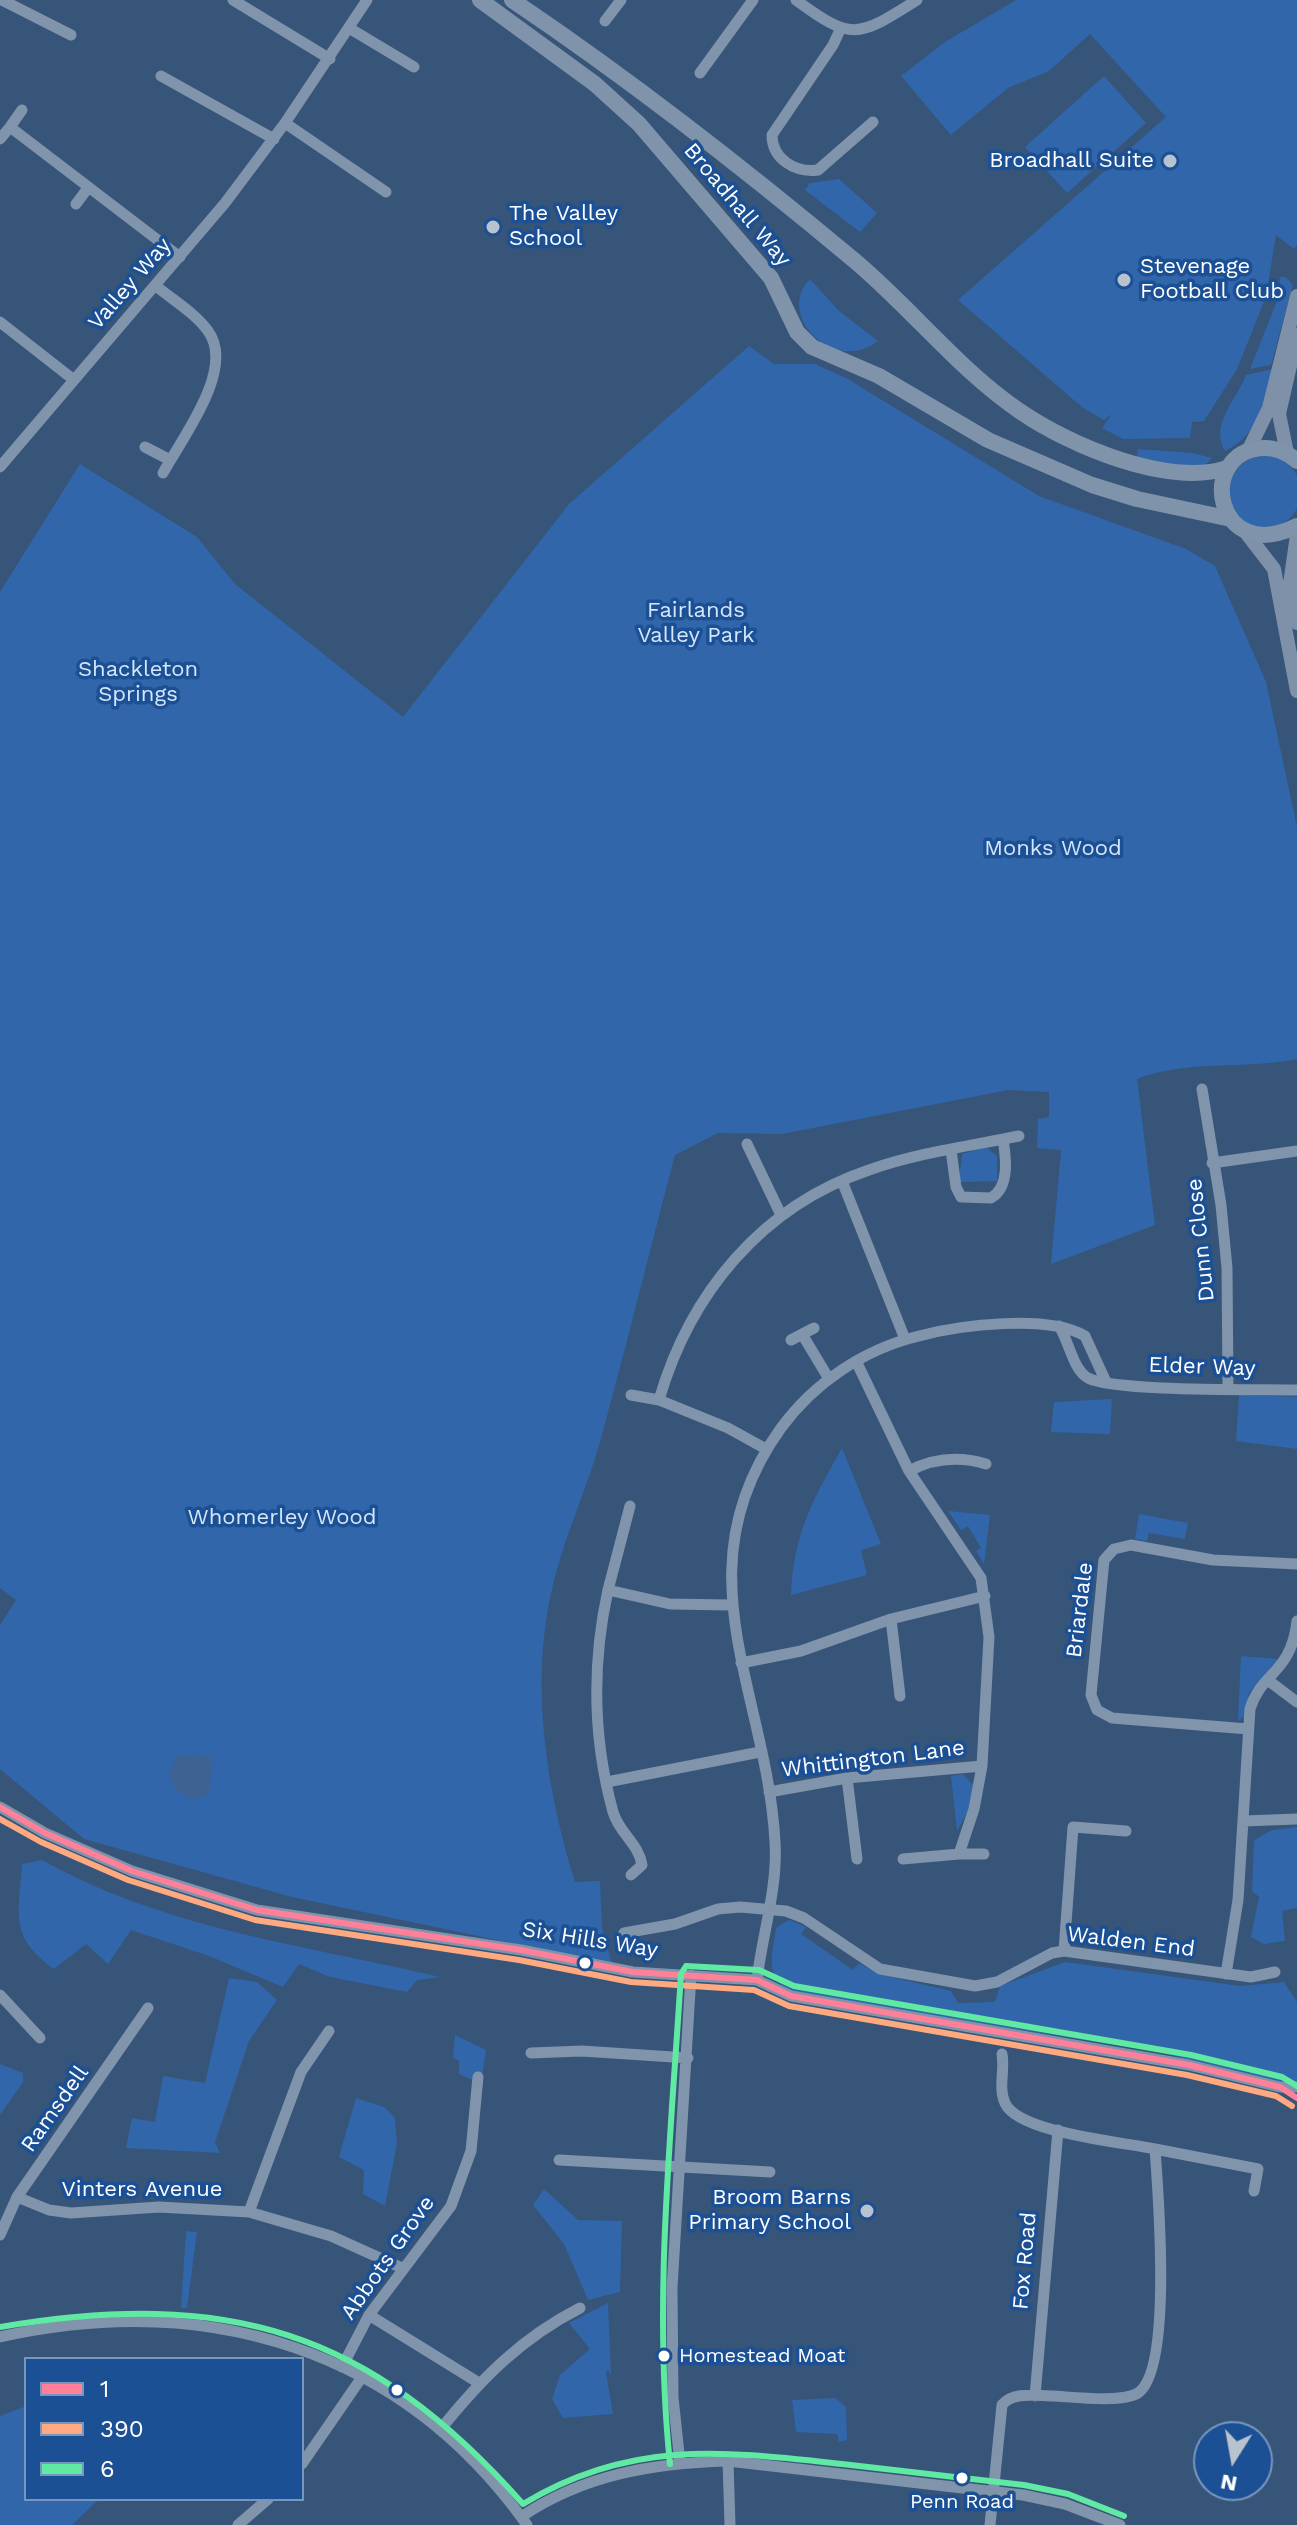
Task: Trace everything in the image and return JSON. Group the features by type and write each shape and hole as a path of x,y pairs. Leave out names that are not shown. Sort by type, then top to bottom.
{"highway":[{"name":"Broadhall Way","path":"480,0 595,84 639,124 771,278 797,332 812,347 879,376 988,440 1092,485 1137,499 1231,519"},
{"name":"Broadhall Way","path":"512,0 621,74 841,249 991,389 1023,414 1083,445 1149,467 1197,474 1227,468"},
{"path":"1294,458 1268,447 1249,449 1227,468 1221,491 1231,519 1247,534 1277,535 1297,526"}],"main road":[{"path":"1249,449 1269,408 1297,296"},
{"path":"1294,458 1279,414 1297,335"},
{"path":"1247,534 1274,569 1297,691"},
{"path":"1297,535 1290,584 1297,623"}],"street":[{"path":"2,0 71,35"},
{"path":"233,0 330,59"},
{"name":"Valley Way","path":"0,467 156,286 274,139 367,0"},
{"path":"605,21 621,0"},
{"path":"700,73 753,0"},
{"path":"796,0 840,30 855,31 884,20 917,0"},
{"path":"349,28 414,67"},
{"path":"840,30 772,135 772,148 780,159 796,168 811,171 824,166 873,122"},
{"path":"161,76 274,139"},
{"path":"0,139 22,110"},
{"path":"285,123 386,192"},
{"path":"10,127 180,257"},
{"path":"76,204 88,188"},
{"path":"156,286 209,332 218,357 210,386 163,473"},
{"path":"0,322 74,380"},
{"path":"145,447 170,460"},
{"name":"Dunn Close","path":"1202,1089 1221,1205 1227,1268 1228,1388"},
{"path":"659,1400 679,1341 699,1305 722,1273 781,1215 842,1181 873,1168 1019,1136"},
{"path":"951,1150 956,1187 961,1197 991,1198 1003,1184 1006,1157 1003,1139"},
{"path":"747,1144 781,1215"},
{"path":"1212,1163 1297,1151"},
{"path":"842,1181 905,1339"},
{"path":"1059,1326 1068,1339 1078,1368 1088,1378 1106,1382"},
{"path":"757,1980 776,1843 769,1792 730,1605 739,1511 766,1449 791,1415 829,1379 856,1361 905,1339 964,1328 1059,1326 1085,1336 1106,1382"},
{"path":"814,1328 797,1337 829,1379"},
{"path":"856,1361 909,1471 970,1556 981,1578 985,1596 989,1647 982,1766 977,1798 959,1854"},
{"name":"Elder Way","path":"1106,1382 1297,1390"},
{"path":"631,1395 659,1400 728,1428 766,1449"},
{"path":"909,1471 931,1460 971,1459 986,1464"},
{"path":"630,1506 608,1590 598,1645 596,1685 607,1782 617,1825 641,1854 642,1865 631,1875"},
{"name":"Briardale","path":"1248,1729 1112,1718 1097,1710 1091,1695 1104,1560 1114,1549 1131,1545 1213,1560 1297,1564"},
{"path":"608,1590 670,1604 730,1605"},
{"path":"741,1663 801,1651 891,1619 985,1596"},
{"path":"891,1619 900,1696"},
{"path":"1226,1974 1238,1900 1252,1701 1291,1651 1297,1621"},
{"path":"1269,1681 1297,1702"},
{"path":"607,1782 760,1752"},
{"name":"Whittington Lane","path":"769,1792 847,1778 982,1766"},
{"path":"847,1778 857,1859"},
{"name":"Six Hills Way","path":"0,1807 45,1833 132,1871 257,1910 521,1950 633,1972 757,1980 791,1996 1189,2065 1280,2087 1297,2087"},
{"path":"1244,1821 1297,1819"},
{"path":"1064,1951 1073,1827 1126,1831"},
{"path":"903,1859 984,1854"},
{"name":"Walden End","path":"624,1933 675,1924 718,1909 768,1910 804,1918 880,1969 957,1984 986,1986 1052,1953 1064,1951 1251,1977 1275,1972"},
{"path":"680,2463 673,2397 672,2319 691,1975"},
{"path":"0,1995 40,2038"},
{"name":"Ramsdell","path":"0,2235 17,2197 148,2008"},
{"path":"249,2212 301,2072 329,2031"},
{"path":"531,2053 582,2051 688,2058"},
{"path":"1002,2054 1002,2097 1006,2107 1024,2121 1258,2169 1254,2191"},
{"name":"Abbots Grove","path":"342,2367 369,2315 451,2206 471,2151 478,2077"},
{"name":"Six Hills Way","path":"1280,2087 1297,2098"},
{"name":"Fox Road","path":"1035,2396 1058,2130"},
{"path":"990,2525 1002,2405 1010,2397 1120,2398 1134,2395 1148,2382 1161,2301 1155,2149"},
{"path":"559,2160 770,2172"},
{"name":"Vinters Avenue","path":"17,2197 49,2210 71,2213 159,2207 249,2212 331,2236 402,2268"},
{"path":"440,2430 479,2383 520,2344 580,2308"},
{"path":"369,2315 479,2383"},
{"path":"0,2336 99,2320 185,2322 264,2338 362,2377 440,2430 494,2483 524,2521 581,2485 628,2471 680,2463 728,2461 993,2491 1054,2501 1119,2525"},
{"path":"304,2461 362,2377"},
{"path":"728,2461 730,2525"},
{"path":"239,2525 266,2501"}],"green space":[{"path":"1016,0 1297,0 1297,245 1294,249 1276,235 1266,297 1237,369 1204,421 1192,422 1190,438 1123,439 1102,428 1112,414 1104,420 1083,408 958,300 1166,117 1090,34 1049,71 1008,88 951,135 901,76 945,42"},
{"path":"1104,76 1146,123 1067,193 1025,147"},
{"path":"839,179 877,213 860,232 805,190 810,183"},
{"path":"1280,277 1286,277 1293,285 1271,365 1250,369 1279,296"},
{"path":"810,279 839,311 878,341 861,350 844,351 814,337 804,324 799,309 801,294"},
{"path":"749,346 774,364 815,364 846,378 1039,496 1186,549 1215,566 1266,682 1297,827 1297,1059 1176,1069 1137,1079 1155,1225 1051,1264 1061,1150 1037,1148 1038,1119 1049,1117 1049,1092 1008,1090 782,1134 718,1133 675,1155 601,1438 556,1574 545,1630 542,1666 545,1740 556,1812 575,1882 600,1881 602,1928 612,1964 292,1897 84,1839 0,1769 0,1625 16,1600 0,1588 0,592 80,464 197,537 235,584 403,717 569,504"},
{"path":"1273,369 1253,427 1237,444 1225,451 1221,442 1222,422 1246,375"},
{"path":"1138,449 1192,453 1212,458 1205,464 1187,468 1137,457"},
{"path":"1258,457 1272,457 1285,462 1298,478 1298,506 1285,522 1272,527 1258,527 1245,522 1235,512 1230,499 1230,485 1235,472 1245,462"},
{"path":"986,1147 997,1156 997,1181 959,1182 962,1154"},
{"path":"1239,1395 1297,1397 1297,1449 1236,1441"},
{"path":"1112,1399 1110,1434 1051,1432 1054,1402"},
{"path":"842,1448 881,1544 861,1550 867,1575 791,1595 796,1554 806,1518"},
{"path":"948,1511 990,1515 984,1564 976,1551 981,1548 968,1526 961,1530"},
{"path":"1139,1514 1188,1523 1185,1539 1149,1533 1147,1541 1135,1539"},
{"path":"1241,1656 1278,1659 1249,1693 1245,1716 1238,1721"},
{"path":"963,1774 974,1786 968,1811 957,1831 951,1776"},
{"path":"1297,1827 1297,1908 1282,1911 1285,1941 1264,1944 1251,1937 1259,1897 1252,1891 1254,1840 1272,1830"},
{"path":"42,1860 89,1884 186,1919 440,1977 417,1980 407,1992 330,1977 299,1964 283,1987 209,1956 131,1930 108,1964 86,1944 54,1969 29,1946 20,1923 22,1864"},
{"path":"789,1920 806,1927 801,1934 853,1970 859,1963 878,1974 951,1991 958,2003 995,2002 1000,1986 1065,1962 1240,1986 1284,1982 1297,2002 1297,2082 1278,2081 1158,2052 793,1993 778,1981 772,1965 776,1928"},
{"path":"229,1978 257,1982 277,2000 249,2041 215,2142 220,2153 126,2148 132,2118 155,2122 163,2076 205,2083"},
{"path":"455,2035 486,2050 482,2077 473,2080 459,2074 459,2061 453,2057"},
{"path":"0,2064 23,2073 23,2082 0,2115"},
{"path":"356,2098 384,2107 395,2118 397,2143 385,2206 363,2194 364,2170 339,2157"},
{"path":"544,2189 578,2220 622,2221 620,2292 588,2300 564,2244 533,2205"},
{"path":"186,2231 197,2232 187,2308 181,2308"},
{"path":"608,2303 611,2375 608,2370 606,2373 613,2414 563,2418 552,2399 560,2375 590,2349 569,2323"},
{"path":"835,2398 846,2407 847,2440 839,2442 837,2434 796,2432 792,2400"},
{"path":"24,2407 24,2501 97,2501 72,2525 0,2525 0,2416"}],"shaded area":[{"path":"176,1757 213,1757 209,1794 191,1799 177,1790 169,1776"}],"transit line":[{"name":"1","path":"0,1807 45,1833 132,1871 257,1910 521,1950 633,1972 757,1980 791,1996 1189,2065 1280,2087 1297,2098"},
{"name":"390","path":"0,1819 41,1842 128,1880 255,1920 519,1960 631,1982 754,1990 789,2006 1187,2075 1276,2096 1292,2106"},
{"name":"6","path":"670,2464 665,2403 663,2280 681,1974 686,1966 759,1970 794,1986 1191,2055 1282,2077 1297,2086"},
{"name":"6","path":"0,2327 82,2317 156,2314 225,2320 289,2336 350,2361 408,2397 465,2445 523,2504 601,2468 640,2459 717,2454 799,2459 1024,2485 1068,2494 1124,2516"}],"place":[{"name":"Broadhall Suite","path":"1170,161"},
{"name":"The Valley School","path":"493,227"},
{"name":"Stevenage Football Club","path":"1124,280"},
{"name":"Broom Barns Primary School","path":"867,2211"},
{"name":"Homestead Moat","path":"664,2356"},
{"name":"Penn Road","path":"962,2478"}],"park label":[{"name":"Fairlands Valley Park","path":"696,624"},
{"name":"Shackleton Springs","path":"138,682"},
{"name":"Monks Wood","path":"1053,849"},
{"name":"Whomerley Wood","path":"282,1518"}]}
